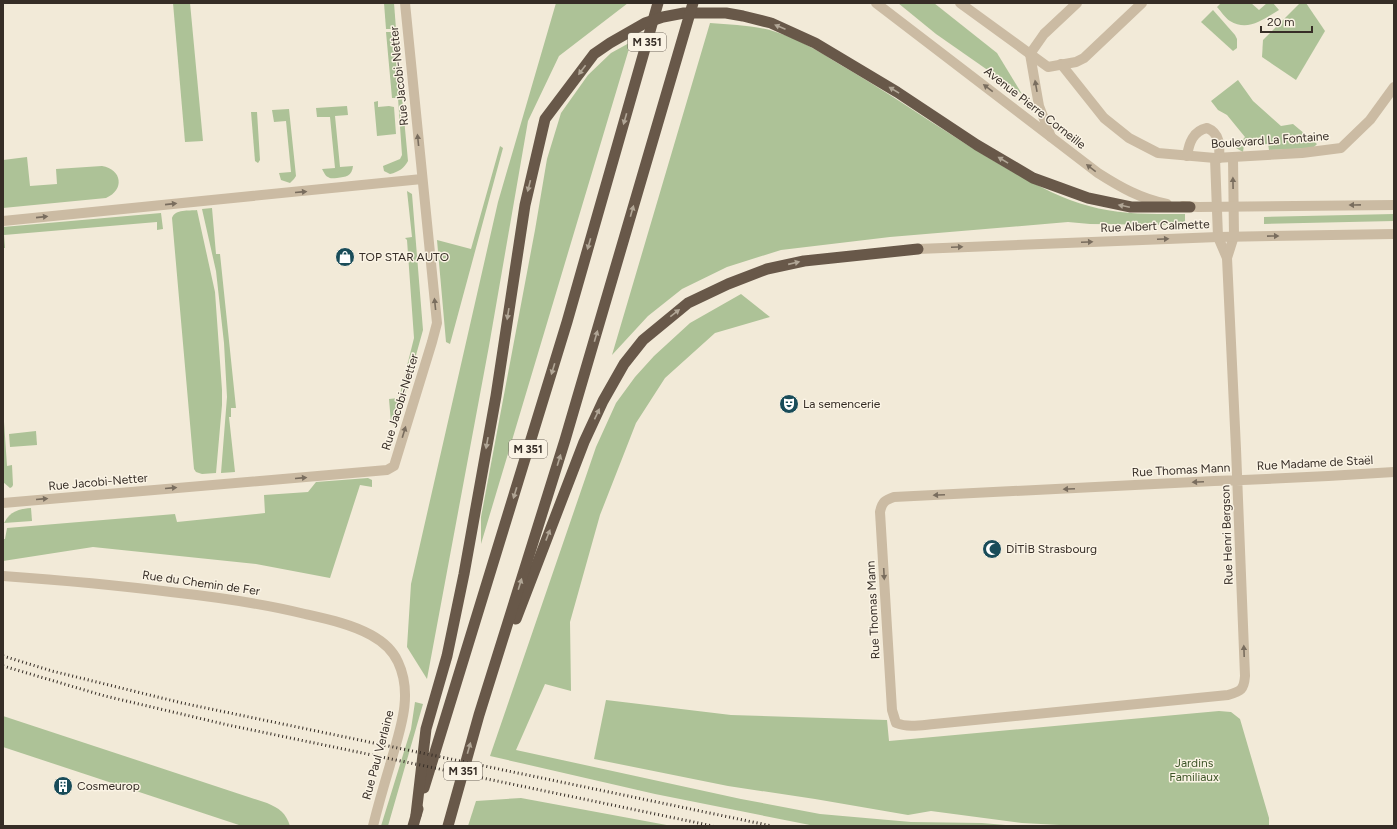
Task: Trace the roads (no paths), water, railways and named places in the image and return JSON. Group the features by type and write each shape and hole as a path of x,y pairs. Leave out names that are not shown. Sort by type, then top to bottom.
{"highway":[{"name":"M 351","path":"415,821 567,322 658,3"},
{"name":"M 351","path":"448,826 479,715 565,440 693,3"},
{"path":"415,821 426,729 447,656 464,574 496,396 524,205 545,118 594,54 645,23 663,17 684,13 726,13 771,23 815,43 897,92 977,145 1033,178 1088,198 1131,207 1190,207"},
{"path":"479,715 584,442 603,401 624,364 643,340 688,303 728,284 767,269 804,261 918,249"}],"street":[{"name":"Rue Jacobi-Netter","path":"3,503 387,470 394,466 437,323 405,3"},
{"name":"Avenue Pierre Corneille","path":"876,3 1098,174 1129,192 1152,201 1190,207"},
{"path":"960,3 1048,67 1076,62 1084,58 1142,3"},
{"path":"1051,137 1039,106 1030,54 1044,34 1077,3"},
{"name":"Boulevard La Fontaine","path":"1061,64 1104,118 1129,138 1158,153 1186,156 1233,158 1302,153 1341,148 1370,120 1394,87"},
{"path":"1186,156 1191,140 1198,131 1207,128 1215,132 1218,137 1219,148 1217,158 1216,207 1218,237 1227,258"},
{"path":"1227,258 1234,236 1233,158"},
{"path":"3,221 422,179"},
{"name":"Rue Albert Calmette","path":"1190,207 1394,205"},
{"name":"Rue Albert Calmette","path":"918,249 1234,236 1394,234"},
{"name":"Rue Henri Bergson","path":"1227,258 1245,676 1245,684 1242,689"},
{"name":"Rue Madame de Staël","path":"1237,480 1394,472"},
{"name":"Rue Thomas Mann","path":"1237,480 894,497 886,500 882,504 880,512 892,710 893,718 896,723 911,726 1228,695 1242,689"},
{"name":"Rue du Chemin de Fer","path":"3,576 141,588 267,605 354,627 372,635 387,647"},
{"name":"Rue Paul Verlaine","path":"373,826 402,724 404,711 404,686 402,674 398,662 387,647"}],"railway":[{"path":"3,656 52,671 182,703 772,826"},
{"path":"3,666 105,696 228,725 713,826"}],"place":[{"name":"TOP STAR AUTO","path":"345,257"},
{"name":"La semencerie","path":"789,404"},
{"name":"DİTİB Strasbourg","path":"992,549"},
{"name":"Cosmeurop","path":"63,786"}],"park label":[{"name":"Jardins Familiaux","path":"1194,770"}]}
